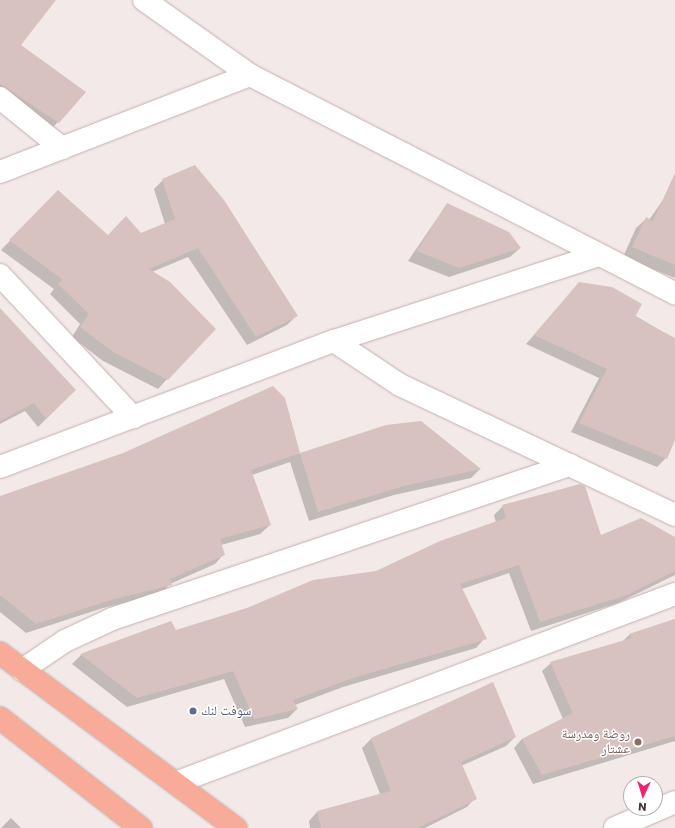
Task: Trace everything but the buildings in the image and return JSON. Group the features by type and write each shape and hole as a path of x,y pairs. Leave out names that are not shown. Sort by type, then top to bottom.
{"main road":[{"path":"0,653 178,782 236,828"},
{"path":"0,718 141,828"}],"street":[{"path":"144,0 250,75 598,255 675,293"},
{"path":"0,172 250,75"},
{"path":"0,98 62,148"},
{"path":"0,468 334,341 598,255"},
{"path":"0,275 134,417"},
{"path":"334,341 400,385 675,515"},
{"path":"22,670 65,641 112,619 570,465"},
{"path":"178,782 675,594"},
{"path":"615,828 675,802"}],"place":[{"name":"سوفت لنك","path":"193,711"},
{"name":"روضة ومدرسة عشتار","path":"638,742"}]}
